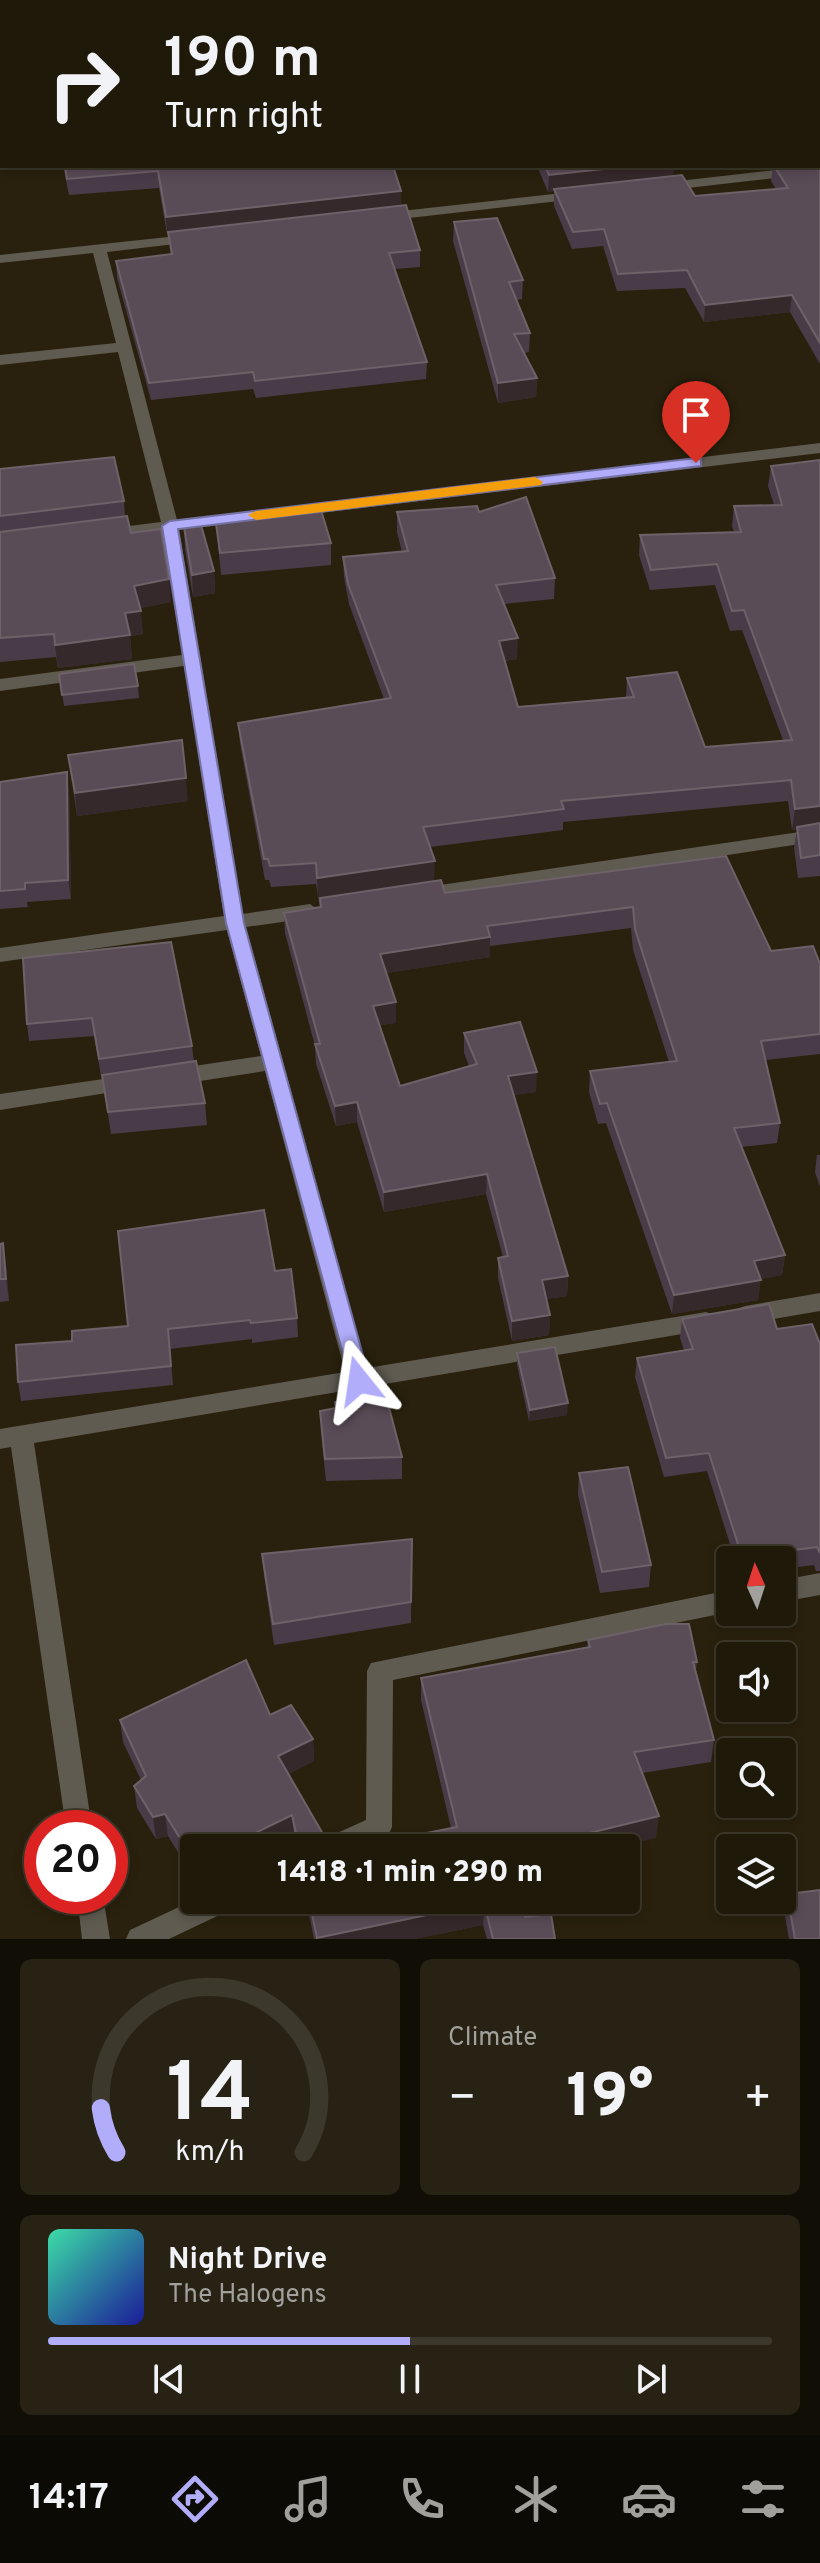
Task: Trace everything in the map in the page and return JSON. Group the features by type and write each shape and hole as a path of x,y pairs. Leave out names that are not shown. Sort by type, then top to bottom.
{"street":[{"path":"648,188 820,169"},
{"path":"365,219 600,193"},
{"path":"0,259 208,236"},
{"path":"99,248 170,526 235,923 359,1381"},
{"path":"0,360 124,347"},
{"path":"92,535 820,448"},
{"path":"0,685 191,659"},
{"path":"393,899 820,835"},
{"path":"0,955 330,908"},
{"path":"0,1102 273,1062"},
{"path":"76,1810 10,1437 820,1302"},
{"path":"796,1588 820,1584"},
{"path":"364,1834 379,1827 380,1671 716,1604"},
{"path":"93,1914 96,1939"},
{"path":"140,1939 193,1914"}],"building":[{"path":"65,168 394,168 401,191 166,217 158,171 67,179"},
{"path":"546,168 613,168 549,175"},
{"path":"775,168 820,168 820,343 792,295 705,305 687,270 618,274 604,229 573,232 554,189 682,175 695,196 788,188"},
{"path":"406,205 420,250 389,253 427,362 255,381 253,372 149,383 116,261 172,254 168,232"},
{"path":"497,218 523,280 509,282 530,333 514,334 537,378 498,383 454,222"},
{"path":"114,457 124,501 0,516 0,469"},
{"path":"820,460 820,806 795,809 791,780 561,801 564,809 423,827 435,861 317,878 316,863 270,866 268,859 264,859 238,723 391,698 348,584 343,557 408,551 397,512 477,506 479,512 526,497 555,578 496,585 518,638 499,641 518,707 634,697 627,678 677,672 705,747 792,740 744,610 732,611 717,564 651,570 640,535 741,532 734,506 782,505 771,466"},
{"path":"321,510 331,543 220,553 216,523"},
{"path":"127,516 131,533 161,529 169,579 134,586 141,611 125,613 130,635 55,645 54,634 0,638 0,532"},
{"path":"201,525 214,571 192,575 184,527"},
{"path":"134,664 138,686 62,695 59,674"},
{"path":"182,740 186,778 75,793 68,755"},
{"path":"67,772 68,880 25,883 25,889 0,891 0,782"},
{"path":"820,823 820,855 801,858 797,827"},
{"path":"726,856 771,951 813,946 820,964 820,1034 761,1041 780,1123 734,1128 785,1255 754,1261 761,1280 674,1295 607,1103 600,1104 590,1071 677,1061 635,929 633,907 487,926 490,937 380,954 396,1002 373,1006 400,1086 477,1064 464,1033 520,1022 537,1072 508,1076 568,1276 542,1280 550,1315 512,1321 498,1258 508,1256 487,1174 384,1192 357,1102 335,1106 315,1044 320,1044 284,913 321,907 320,898 441,880 445,893"},
{"path":"171,942 192,1046 99,1059 92,1018 27,1024 23,958"},
{"path":"196,1061 205,1103 108,1112 102,1075"},
{"path":"264,1210 275,1271 291,1269 297,1318 168,1329 171,1366 18,1382 16,1345 72,1341 72,1331 128,1326 118,1231"},
{"path":"3,1243 6,1279 0,1279 0,1244"},
{"path":"769,1304 777,1329 812,1324 820,1344 820,1553 817,1547 796,1550 796,1546 739,1546 709,1453 666,1458 637,1358 693,1349 682,1319"},
{"path":"555,1347 568,1403 530,1410 517,1353"},
{"path":"386,1396 402,1457 325,1459 320,1411 336,1408 335,1402"},
{"path":"628,1467 651,1565 602,1572 579,1473"},
{"path":"412,1539 411,1602 273,1624 262,1554"},
{"path":"666,1624 689,1624 697,1662 693,1662 714,1740 634,1752 659,1816 585,1834 422,1834 457,1827 421,1678 590,1647 588,1640"},
{"path":"246,1660 270,1715 291,1705 313,1739 278,1756 323,1834 296,1834 292,1815 253,1834 180,1834 180,1838 165,1814 153,1817 134,1786 146,1776 120,1720"},
{"path":"820,1890 820,1939 795,1939 791,1914 796,1914 796,1893"},
{"path":"312,1914 432,1914 317,1938"},
{"path":"487,1914 524,1914 525,1917 551,1914 555,1939 493,1939"}],"slow traffic":[{"path":"256,515 535,482"}],"route":[{"path":"359,1381 235,923 170,526 696,463"}]}
